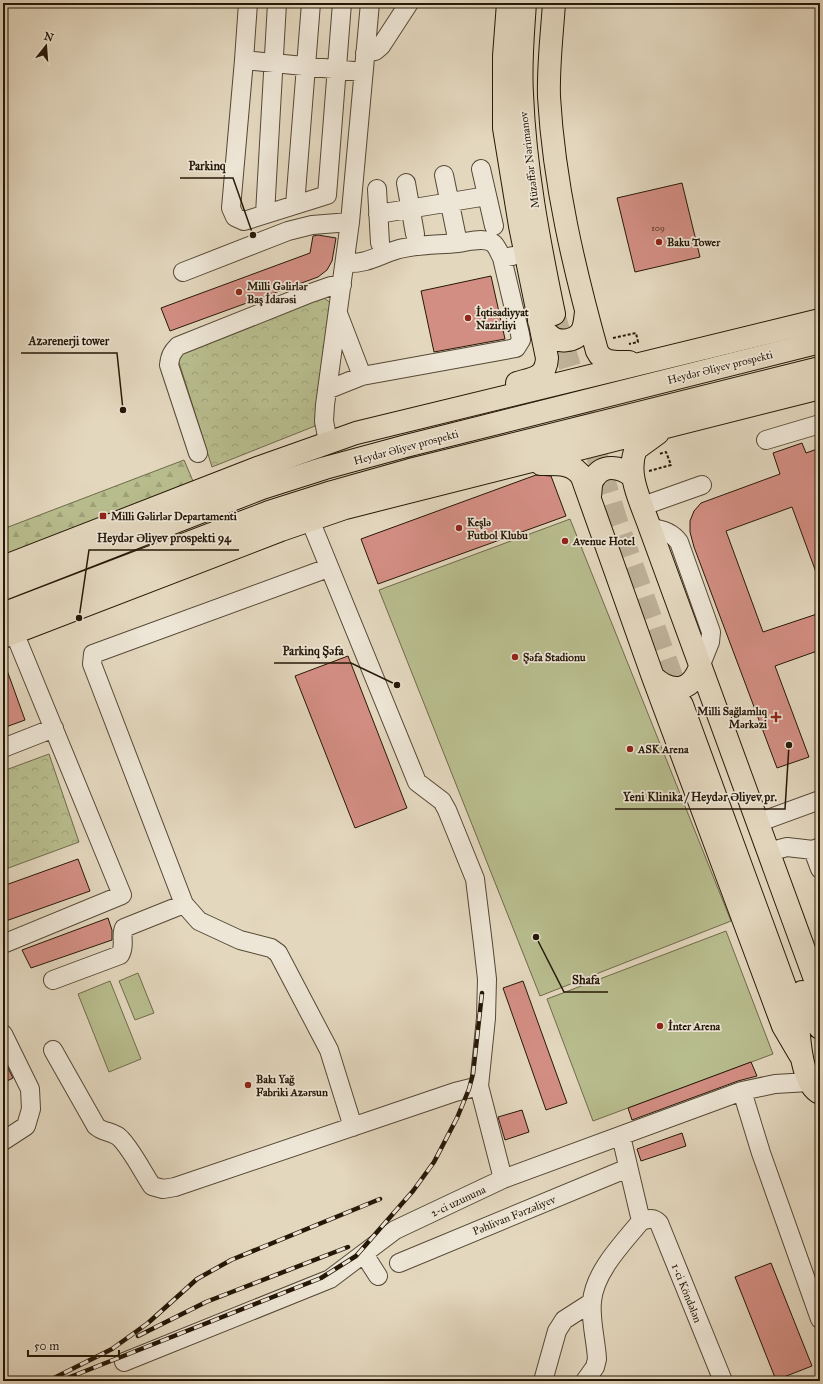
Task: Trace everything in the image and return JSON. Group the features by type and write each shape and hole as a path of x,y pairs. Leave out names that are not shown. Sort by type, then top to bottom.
{"main road":[{"path":"508,3 504,56 504,128 525,253 562,315 602,359 613,363 646,362"},
{"name":"Müzəffər Nərimanov","path":"525,3 522,56 523,125 538,229 562,315"},
{"path":"537,3 534,56 535,118 562,315"},
{"path":"3,567 356,432 539,376 546,368 547,358 562,315 564,219 555,160 549,96 554,3"},
{"path":"356,432 820,320"},
{"name":"Heydər Əliyev prospekti","path":"3,589 262,488 325,468 406,446 820,342"},
{"path":"7,628 269,512 332,492 417,468 820,368"},
{"path":"7,628 345,508 820,388"},
{"path":"670,426 641,443 636,449 632,465 632,476 700,667 820,993"},
{"path":"518,464 555,464 573,468 579,472 590,496 653,677 783,1026 812,1073"},
{"path":"590,496 591,483 600,471 609,468 619,468 632,476"},
{"path":"653,677 661,684 669,688 677,688 685,686 693,681 700,667"},
{"path":"812,1073 798,1022 688,702 812,1018 820,1028"}],"street":[{"path":"248,3 231,208 235,217 244,221 327,195 342,3"},
{"path":"265,214 277,3"},
{"path":"295,205 311,3"},
{"path":"328,442 324,421 350,222 370,3"},
{"path":"365,53 375,51 381,46 408,3"},
{"path":"244,60 363,72"},
{"path":"482,169 494,226"},
{"path":"444,175 458,243"},
{"path":"406,183 415,234"},
{"path":"377,189 380,243"},
{"path":"378,214 487,196"},
{"path":"183,272 288,231 312,225 350,222"},
{"path":"327,390 362,376 516,348 521,340 502,258 495,245 489,241 409,247 396,250 368,262 345,263"},
{"path":"502,258 525,253"},
{"path":"198,453 169,365 170,357 178,346 311,293 331,286 342,285"},
{"path":"338,315 362,376"},
{"path":"766,440 820,424"},
{"path":"643,506 702,485"},
{"path":"310,520 328,568 417,782 442,802 447,810 474,880 487,979 486,1018 479,1086 503,1179"},
{"path":"328,568 93,654 91,658 184,904 199,921 240,940 271,948 278,953 329,1050 353,1127"},
{"path":"7,628 21,651 54,728 132,923"},
{"path":"3,748 54,728"},
{"path":"758,823 820,800"},
{"path":"768,852 787,847 816,849 820,869"},
{"path":"3,944 122,895"},
{"path":"53,980 120,954 123,949 122,932 124,928 132,923 184,904"},
{"path":"3,1034 30,1089 30,1109 26,1126 3,1141"},
{"path":"53,1050 96,1126 102,1131 112,1133 120,1138 152,1186 163,1189 175,1187 455,1092 479,1086"},
{"name":"2-ci uzununa","path":"124,1362 323,1282 339,1274 395,1230 503,1179 742,1091 775,1084 812,1073"},
{"path":"742,1091 761,1152 820,1319"},
{"path":"590,1378 597,1359 592,1302 594,1288 617,1250 641,1221 621,1136"},
{"name":"Pəhlivan Fərzəliyev","path":"399,1263 628,1168"},
{"name":"1-ci Köndələn","path":"641,1221 651,1218 655,1219 659,1223 723,1381"},
{"path":"364,1254 378,1276"},
{"path":"543,1381 557,1331 564,1320 592,1302"}],"path":[{"path":"613,338 636,332 638,342 623,346"},
{"path":"632,476 671,466 666,452"}],"green space":[{"path":"321,296 331,303 315,426 212,467 177,356"},
{"path":"184,460 193,481 3,556 3,529"},
{"path":"570,519 731,921 540,996 379,590"},
{"path":"49,754 79,842 3,870 3,771"},
{"name":"İnter Arena","path":"726,931 773,1054 593,1121 547,999"},
{"path":"138,973 154,1013 135,1020 119,981"},
{"path":"110,981 141,1059 109,1072 78,994"}],"building":[{"path":"682,183 700,257 635,272 617,198"},
{"name":"Milli Gəlirlər Baş İdarəsi","path":"318,235 336,238 332,261 327,270 318,277 170,331 161,308 310,253 313,236"},
{"path":"491,276 505,339 434,352 421,291"},
{"path":"802,443 806,453 820,448 820,583 792,507 726,531 763,632 820,613 820,650 775,666 809,757 777,768 694,547 690,532 690,521 694,511 701,503 780,474 773,453"},
{"path":"536,475 551,476 566,516 378,584 361,539"},
{"path":"348,656 407,808 355,828 295,676"},
{"path":"4,662 25,720 3,728 3,663"},
{"path":"78,859 90,891 3,922 3,886"},
{"path":"108,918 112,930 112,940 31,968 22,950"},
{"path":"523,981 567,1103 546,1110 503,988"},
{"path":"3,1058 13,1078 3,1083"},
{"path":"751,1062 757,1076 738,1081 632,1120 628,1108"},
{"path":"522,1110 529,1132 505,1140 498,1117"},
{"path":"682,1133 686,1146 641,1161 637,1149"},
{"path":"771,1263 812,1366 776,1380 735,1277"}],"tunnel":[{"path":"554,314 616,519 682,705"}],"railway":[{"path":"60,1381 321,1278 356,1256 413,1191 434,1162 457,1118 469,1089 473,1074 482,993"},
{"path":"48,1381 112,1349 148,1323 197,1279 231,1260 380,1199"},
{"path":"138,1336 206,1302 348,1247"}],"place":[{"name":"Parkinq","path":"253,235"},
{"name":"Baku Tower","path":"659,242"},
{"name":"Milli Gəlirlər Baş İdarəsi","path":"239,292"},
{"name":"İqtisadiyyat Nazirliyi","path":"468,318"},
{"name":"Azərenerji tower","path":"123,410"},
{"name":"Milli Gəlirlər Departamenti","path":"103,516"},
{"name":"Keşlə Futbol Klubu","path":"459,528"},
{"name":"Avenue Hotel","path":"565,541"},
{"name":"Heydər Əliyev prospekti 94","path":"79,618"},
{"name":"Şəfa Stadionu","path":"515,657"},
{"name":"Parkinq Şəfa","path":"397,685"},
{"name":"Milli Sağlamlıq Mərkəzi","path":"776,717"},
{"name":"Yeni Klinika / Heydər Əliyev pr.","path":"789,745"},
{"name":"ASK Arena","path":"630,749"},
{"name":"Shafa","path":"536,937"},
{"name":"İnter Arena","path":"660,1026"},
{"name":"Bakı Yağ Fabriki Azərsun","path":"248,1085"}]}
